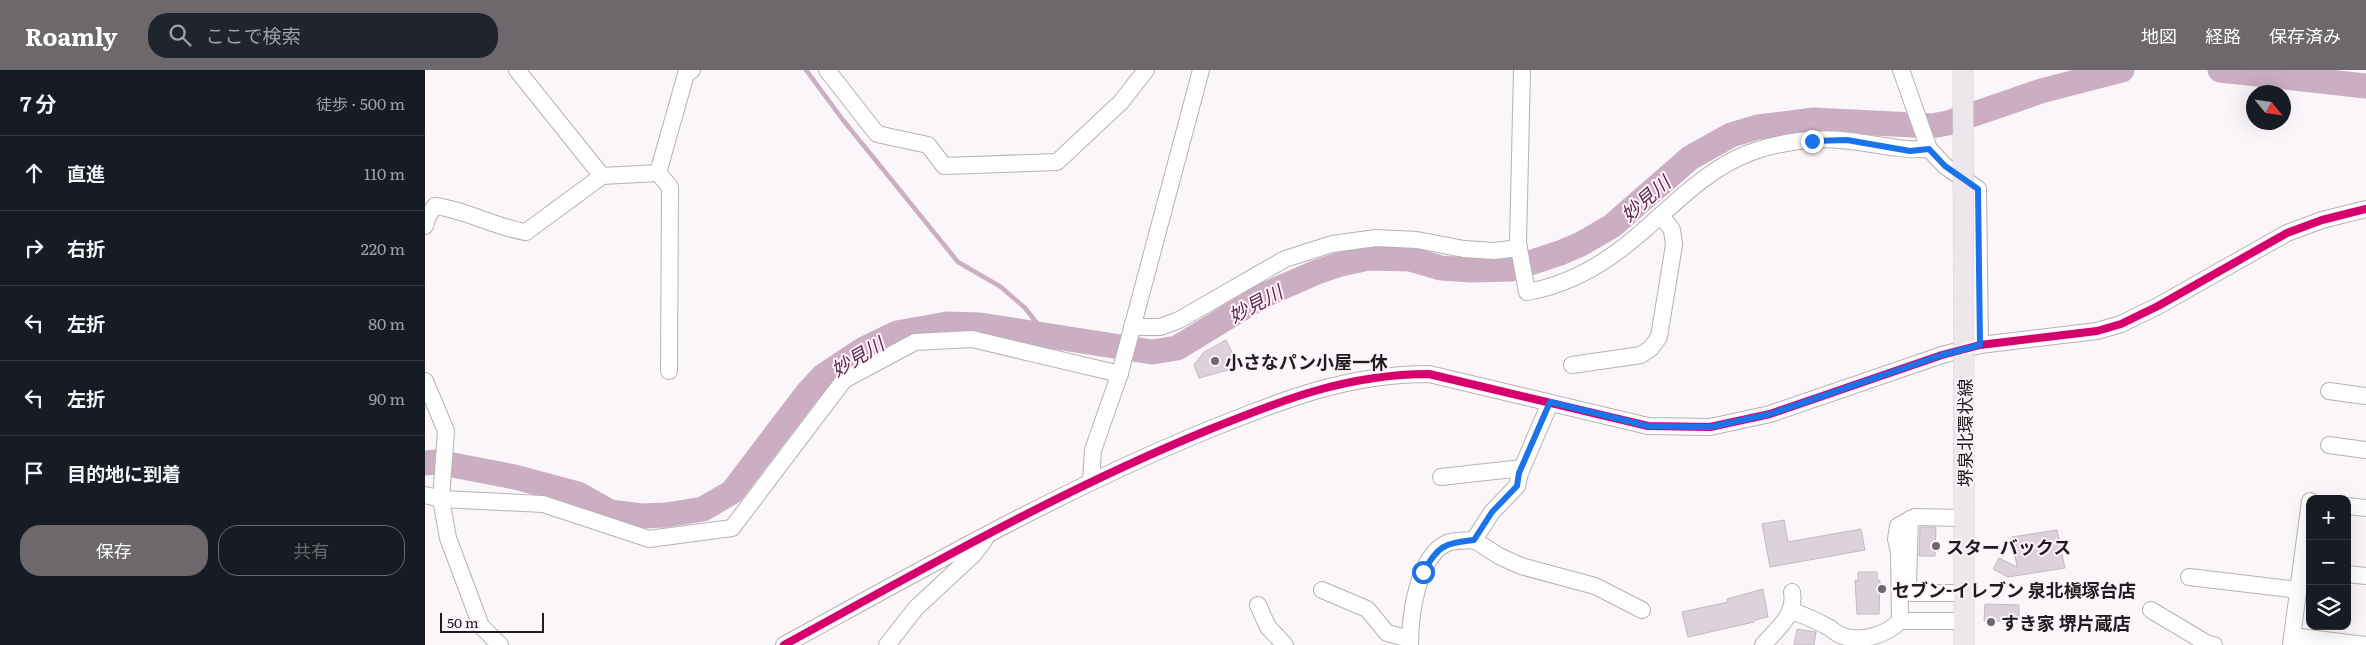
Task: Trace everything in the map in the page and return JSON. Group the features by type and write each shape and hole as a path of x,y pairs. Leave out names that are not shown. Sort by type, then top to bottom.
{"main road":[{"name":"堺泉北環状線","path":"1963,70 1964,645"}],"street":[{"path":"517,70 602,176"},
{"path":"659,174 686,74 692,70"},
{"path":"827,70 877,134 928,145 944,166 1057,162 1121,102 1146,70"},
{"path":"1091,481 1093,450 1120,373 1201,70"},
{"path":"1522,70 1519,248 1527,292 1549,288 1601,262 1636,238 1688,191 1726,164 1749,153 1779,145 1812,141 1847,140 1910,151 1929,149"},
{"path":"1901,70 1929,149 1945,166 1978,189 1980,345"},
{"path":"426,218 435,206 454,208 504,229 526,232 602,176 659,174"},
{"path":"659,174 670,187 669,371"},
{"path":"784,645 989,533 1091,481 1288,398 1362,378 1394,374 1429,374 1648,426 1710,427 1770,414 1942,355 1980,345 2067,336 2097,331 2121,324 2158,306 2287,233 2322,220 2366,209"},
{"path":"1573,365 1641,355 1651,348 1659,337 1674,246 1672,230 1661,216"},
{"path":"1132,327 1160,327 1179,320 1285,260 1332,244 1376,238 1417,240 1464,249 1494,251 1519,248"},
{"path":"436,497 543,504 649,539 732,528 844,380 915,342 972,339 1120,373"},
{"path":"425,381 446,431 436,497 448,538 481,626 500,645"},
{"path":"2329,391 2366,396"},
{"path":"1474,540 1492,512 1517,486 1522,468 1550,402"},
{"path":"2329,446 2366,450"},
{"path":"1441,477 1522,468"},
{"path":"2351,506 2366,508"},
{"path":"1791,611 1843,636 1859,639 1894,628 1900,621 1897,526 1915,517 1964,513"},
{"path":"1910,519 1908,583 1912,589 1921,593"},
{"path":"887,645 916,608 973,554 989,533"},
{"path":"1322,590 1367,609 1387,633 1410,642 1415,594 1423,572 1435,552 1448,543 1474,540 1499,556 1521,566 1595,586 1641,610"},
{"path":"2307,540 2305,568 2298,590 2291,640 2364,645"},
{"path":"2351,574 2366,576"},
{"path":"2189,577 2298,590"},
{"path":"1763,645 1784,622 1791,611 1794,601 1792,592"},
{"path":"1900,593 1964,593"},
{"path":"1258,605 1268,627 1285,645"},
{"path":"2151,610 2208,644 2214,645"},
{"path":"1900,621 1964,621"}],"building":[{"name":"小さなパン小屋一休","path":"1226,340 1235,358 1228,370 1199,378 1194,365 1204,352"},
{"path":"1784,520 1788,542 1861,529 1865,550 1770,567 1762,524"},
{"path":"1920,527 1936,527 1935,556 1919,556"},
{"path":"2057,530 2065,568 2008,577 1993,569 1999,558 2017,567 2012,537"},
{"path":"1858,572 1877,572 1877,580 1880,580 1879,614 1857,614 1855,580 1858,581"},
{"path":"1763,589 1768,617 1688,637 1682,612 1728,602 1727,599"},
{"path":"1985,604 2019,605 2019,621 1984,621"},
{"path":"1797,629 1816,632 1814,645 1794,645"}],"waterway":[{"path":"806,70 843,120 958,262 1001,287 1025,308 1047,336"},
{"name":"妙見川","path":"425,463 437,462 515,477 578,494 610,512 642,516 666,515 703,509 732,492 808,392 823,376 864,349 897,333 947,324 980,325 1152,352 1177,348 1262,296 1317,272 1341,264 1368,258 1410,259 1441,268 1472,270 1511,269 1560,253 1581,244 1612,226 1690,158 1731,135 1758,127 1814,120 1932,126 1948,123 2041,91 2122,70"},
{"name":"妙見川","path":"2220,70 2366,86"}],"cycle path":[{"path":"784,645 940,559 1099,478 1208,430 1315,391 1370,379 1399,375 1429,374 1648,426 1710,427 1770,414 1942,355 1980,345 2097,331 2121,324 2158,306 2287,233 2322,220 2366,209"}],"place":[{"name":"小さなパン小屋一休","path":"1215,361"},
{"name":"スターバックス","path":"1936,546"},
{"name":"セブン-イレブン 泉北槇塚台店","path":"1882,589"},
{"name":"すき家 堺片蔵店","path":"1991,622"}],"route":[{"path":"1423,572 1435,552 1448,543 1474,540 1492,512 1517,486 1519,473 1550,402 1648,426 1710,427 1770,414 1942,355 1980,345 1978,189 1945,166 1929,149 1910,151 1847,140 1812,141"}]}
